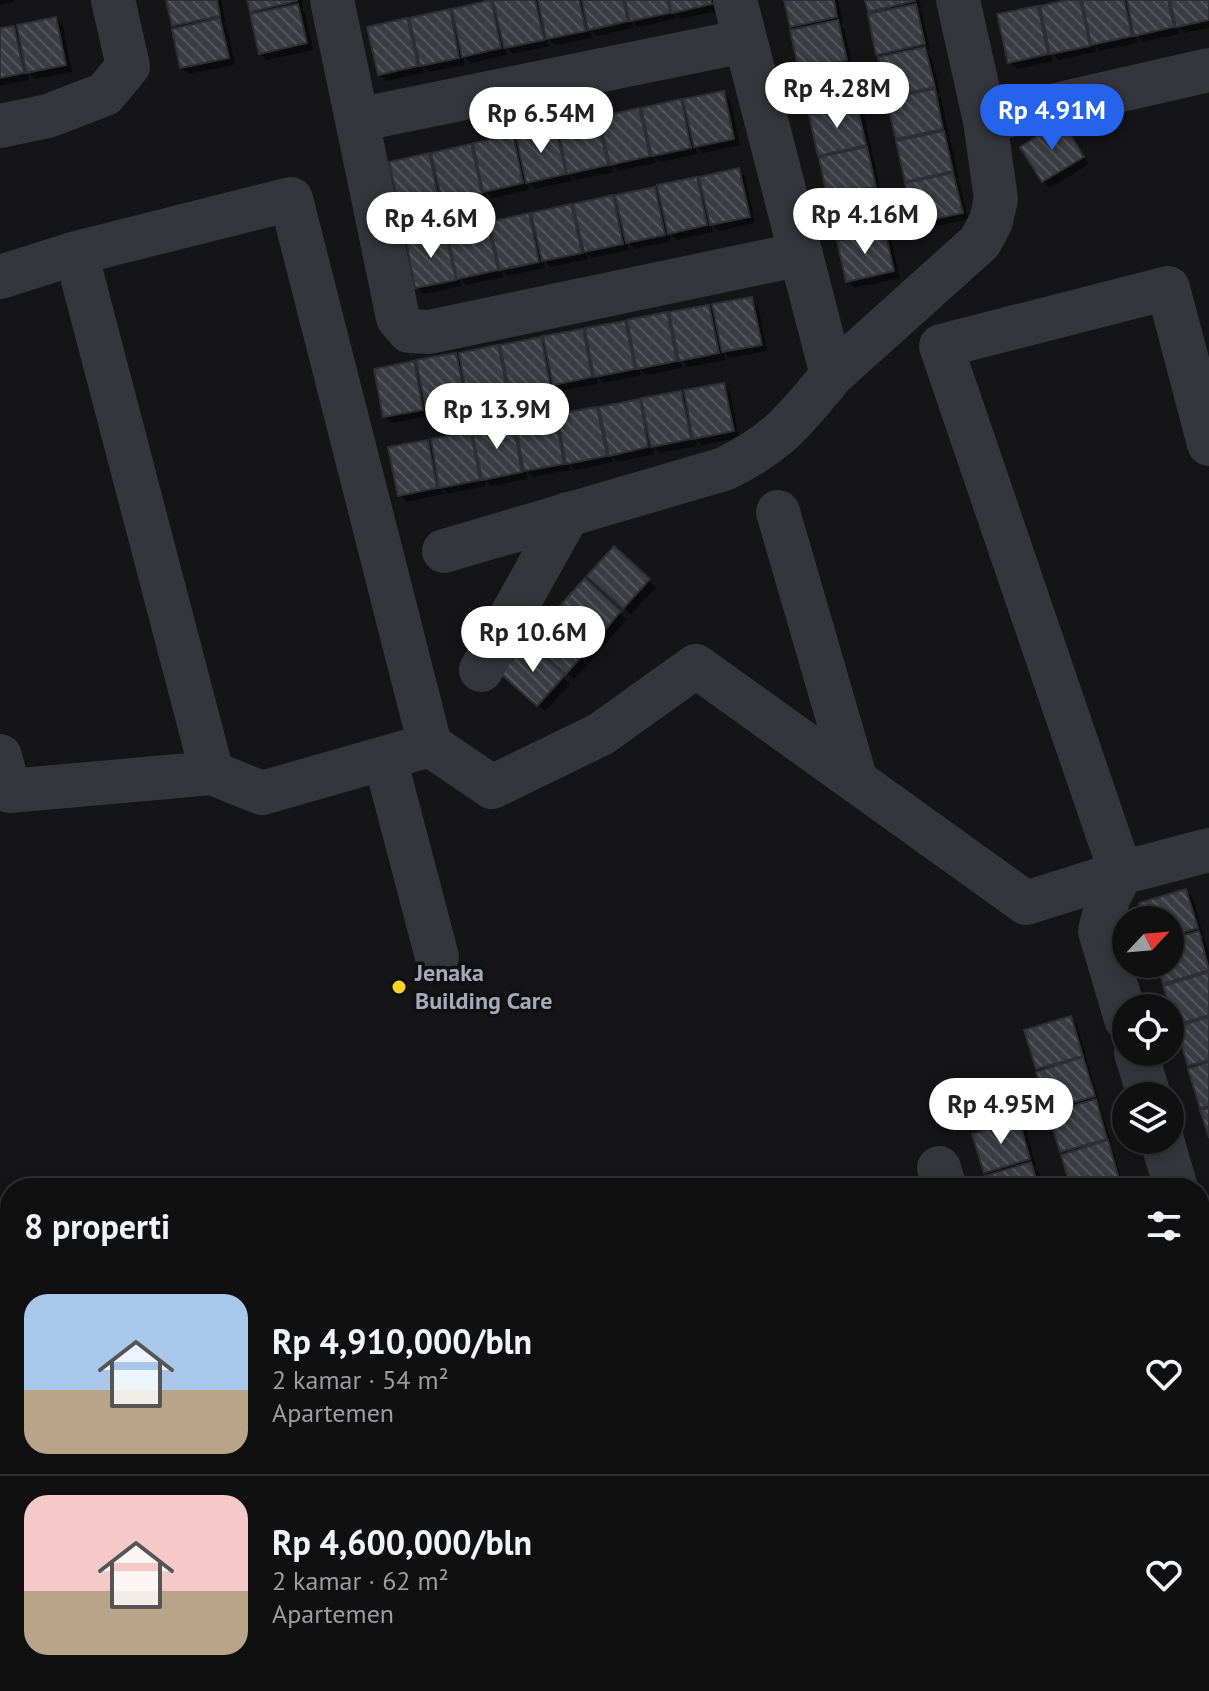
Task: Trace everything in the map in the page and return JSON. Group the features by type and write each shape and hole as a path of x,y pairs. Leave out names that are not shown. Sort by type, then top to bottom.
{"street":[{"path":"0,126 48,116 105,94 128,66 113,0"},
{"path":"332,0 398,318 409,331 429,332 801,254"},
{"path":"444,551 724,469 755,454 785,431 832,375 980,242 991,221 996,199 985,121 958,0"},
{"path":"357,120 739,20 832,375"},
{"path":"985,121 1209,70"},
{"path":"0,277 76,253 291,199 430,745 492,787 601,734 696,666 1026,903 1209,850"},
{"path":"76,253 212,773"},
{"path":"1119,994 1100,931 1108,899 1121,873 941,346 1168,288 1209,444"},
{"path":"778,512 856,781"},
{"path":"481,670 568,514"},
{"path":"0,756 9,791 212,773 262,793 430,745"},
{"path":"385,759 437,957"},
{"path":"1166,1154 1173,1178"}],"building":[{"path":"166,0 217,0 220,16 172,26"},
{"path":"247,0 297,0 297,1 250,12"},
{"path":"491,0 501,48 462,57 452,9"},
{"path":"493,0 535,0 544,40 504,48"},
{"path":"538,0 579,0 586,31 546,39"},
{"path":"582,0 623,0 628,21 588,30"},
{"path":"625,0 667,0 670,13 630,21"},
{"path":"669,0 711,0 712,4 672,13"},
{"path":"784,0 834,0 837,17 790,27"},
{"path":"865,0 915,0 915,1 868,12"},
{"path":"1080,0 1090,46 1050,54 1040,6"},
{"path":"1082,0 1124,0 1132,36 1091,45"},
{"path":"1127,0 1168,0 1174,27 1134,36"},
{"path":"1170,0 1209,0 1209,20 1176,27"},
{"path":"298,4 307,43 259,54 250,14"},
{"path":"916,4 925,44 876,55 868,14"},
{"path":"1038,6 1048,54 1008,63 997,14"},
{"path":"450,9 459,58 420,66 409,18"},
{"path":"56,17 66,65 26,73 17,25"},
{"path":"220,18 229,58 180,68 172,29"},
{"path":"407,18 418,66 378,75 367,27"},
{"path":"838,20 847,60 799,71 790,30"},
{"path":"14,26 24,73 0,78 0,28"},
{"path":"925,47 935,87 886,97 878,57"},
{"path":"848,63 857,103 809,112 799,73"},
{"path":"935,89 943,129 896,139 886,99"},
{"path":"724,91 734,139 694,147 683,99"},
{"path":"681,99 691,148 652,156 641,108"},
{"path":"857,105 866,145 818,156 809,115"},
{"path":"639,108 650,156 610,165 599,117"},
{"path":"597,117 608,165 567,174 558,126"},
{"path":"1062,121 1084,157 1042,182 1020,147"},
{"path":"555,126 566,174 526,183 516,135"},
{"path":"944,131 953,171 905,182 896,141"},
{"path":"513,135 523,183 483,192 473,143"},
{"path":"471,144 482,193 442,201 431,153"},
{"path":"867,147 876,187 827,197 819,157"},
{"path":"429,153 439,201 400,210 389,162"},
{"path":"739,168 750,217 710,225 699,177"},
{"path":"953,173 963,213 914,223 905,183"},
{"path":"697,177 707,225 668,234 657,185"},
{"path":"655,187 665,235 626,243 615,195"},
{"path":"876,189 884,229 837,239 828,200"},
{"path":"613,195 623,244 584,252 573,204"},
{"path":"571,204 582,253 542,261 531,213"},
{"path":"529,213 539,262 500,270 489,222"},
{"path":"487,222 498,270 457,279 447,231"},
{"path":"445,231 456,280 415,288 406,240"},
{"path":"885,231 894,271 846,282 837,241"},
{"path":"752,297 762,345 722,352 712,304"},
{"path":"709,305 719,353 679,361 669,312"},
{"path":"667,312 677,361 637,369 627,320"},
{"path":"625,321 635,369 594,377 585,328"},
{"path":"583,329 592,377 553,385 543,336"},
{"path":"541,337 550,385 510,393 500,345"},
{"path":"498,345 508,393 468,402 459,353"},
{"path":"456,353 466,402 426,409 416,360"},
{"path":"414,361 423,410 383,417 374,369"},
{"path":"724,383 734,431 693,439 684,390"},
{"path":"681,391 691,439 651,447 641,398"},
{"path":"640,399 648,447 609,456 599,407"},
{"path":"597,407 607,456 566,464 557,414"},
{"path":"555,416 564,464 524,471 515,423"},
{"path":"513,423 522,472 482,480 472,431"},
{"path":"471,432 480,480 439,488 431,439"},
{"path":"428,440 437,488 398,496 388,447"},
{"path":"614,546 650,579 623,609 587,576"},
{"path":"585,578 621,611 595,642 558,608"},
{"path":"556,610 594,643 566,674 529,641"},
{"path":"528,643 565,675 537,706 500,673"},
{"path":"1186,889 1198,928 1184,932 1184,906 1140,906 1139,903"},
{"path":"1199,931 1209,970 1184,978 1184,935"},
{"path":"1209,972 1209,1015 1184,1023 1184,994 1166,994 1163,986"},
{"path":"1161,978 1183,978 1163,984"},
{"path":"1071,1016 1083,1056 1036,1069 1024,1030"},
{"path":"1209,1017 1209,1060 1188,1066 1184,1053 1184,1025"},
{"path":"1083,1057 1095,1096 1048,1110 1036,1072"},
{"path":"1209,1062 1209,1106 1200,1108 1188,1069"},
{"path":"1096,1099 1107,1139 1060,1152 1048,1113"},
{"path":"1209,1108 1209,1138 1200,1110"},
{"path":"1019,1120 1030,1159 984,1173 972,1134"},
{"path":"1108,1140 1119,1178 1068,1178 1061,1155"},
{"path":"1031,1162 1036,1178 986,1178"}],"place":[{"name":"Jenaka Building Care","path":"399,987"}]}
